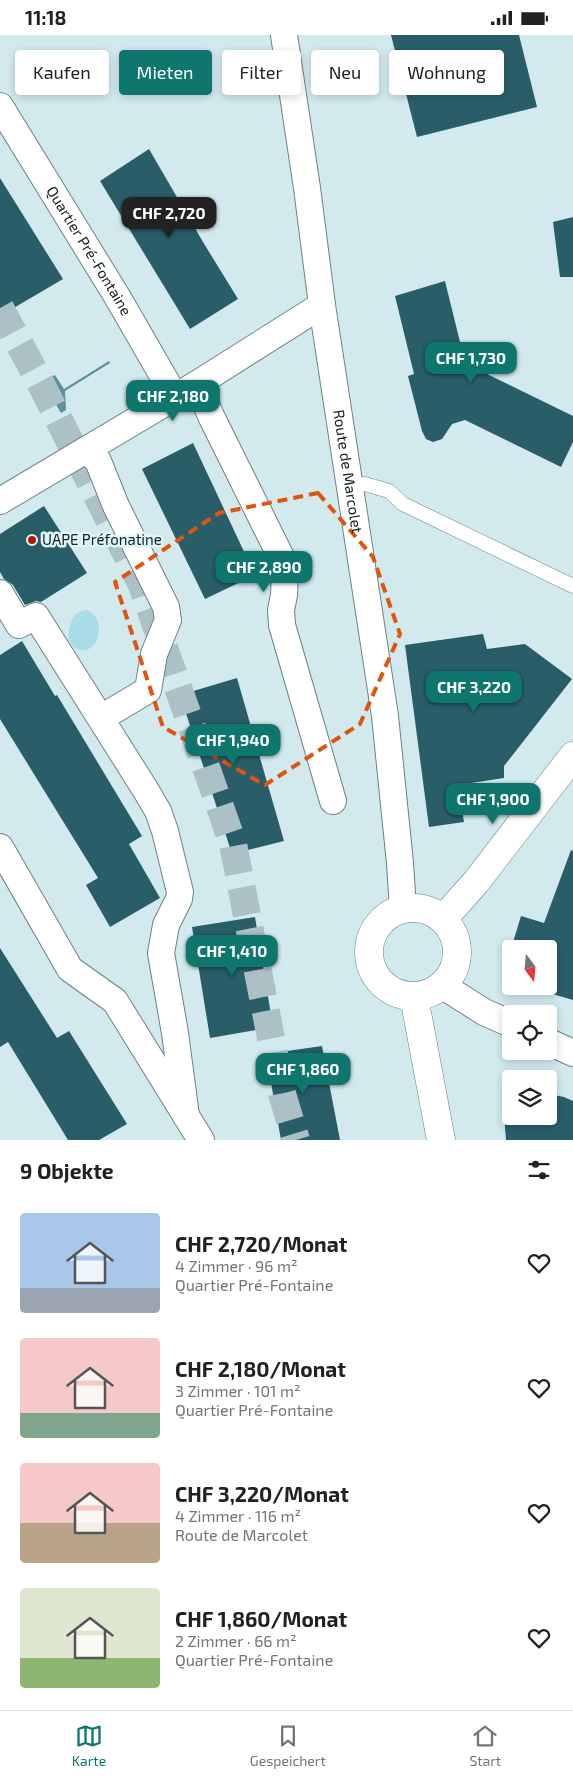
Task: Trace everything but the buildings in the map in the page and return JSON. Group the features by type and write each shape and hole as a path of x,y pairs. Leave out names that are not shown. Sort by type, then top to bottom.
{"street":[{"name":"Route de Marcolet","path":"284,35 322,305 385,716 400,863 402,909"},
{"name":"Quartier Pré-Fontaine","path":"0,106 118,298 175,397"},
{"path":"0,501 197,384 322,305"},
{"path":"197,384 280,555 285,571 281,610 282,625 333,801"},
{"path":"86,450 98,461 116,506 166,607 168,619 154,654 148,690 101,718"},
{"path":"0,593 19,625 36,616 158,811 165,831 180,892 179,899 166,925 161,953 175,1033 186,1116"},
{"path":"443,919 476,882 573,756"},
{"path":"0,847 70,969 115,1001 201,1140"},
{"path":"417,908 431,912 443,919 452,931 457,945 457,960 452,974 443,985 424,995 414,997 399,995 386,989 376,978 370,965 368,951 371,937 378,924 389,915 402,909 417,908"},
{"path":"443,985 484,1012 502,1020"},
{"path":"414,997 441,1140"},
{"path":"557,1046 573,1053"}],"lane":[{"path":"350,486 364,484 389,491 404,504 573,586"}],"highlighted area":[{"path":"318,493 373,557 400,634 360,724 265,785 163,727 115,582 219,513"}],"shaded area":[{"path":"109,361 110,363 65,391 66,410 61,413 51,396 49,378 55,375 64,389"},
{"path":"87,610 95,616 99,624 99,633 96,642 90,648 83,651 76,648 68,639 70,625 74,616"}],"tunnel":[{"path":"0,308 40,382 142,585 233,844 282,1094 296,1140"}],"place":[{"name":"UAPE Préfonatine","path":"32,540"}]}
